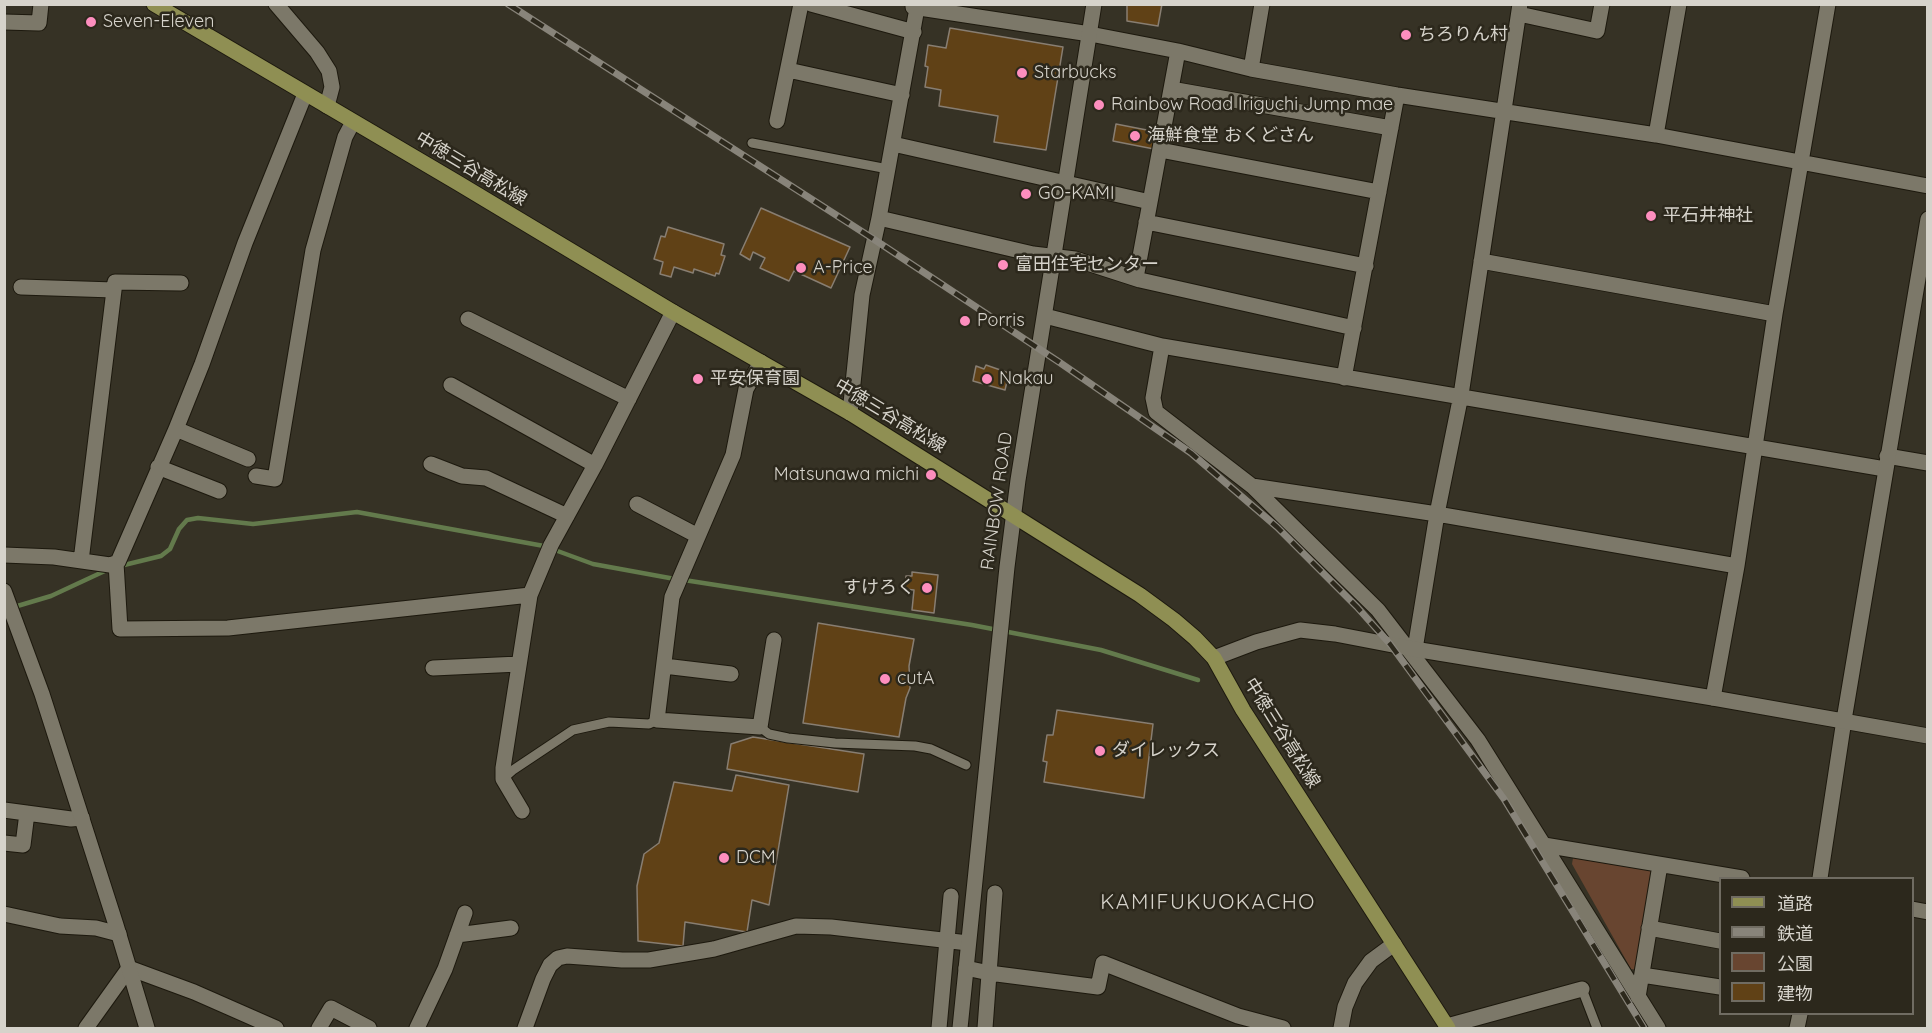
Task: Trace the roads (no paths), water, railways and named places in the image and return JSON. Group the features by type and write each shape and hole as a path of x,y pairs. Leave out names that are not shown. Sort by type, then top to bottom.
{"main road":[{"name":"中徳三谷高松線","path":"154,4 673,312 850,413 1140,596 1174,620 1214,658 1243,710 1448,1028"}],"street":[{"path":"4,22 39,23 41,4"},
{"path":"276,4 317,52 329,71 332,87 327,106"},
{"path":"777,121 801,4"},
{"path":"811,4 914,32"},
{"name":"RAINBOW ROAD","path":"960,1029 1013,516 1094,4"},
{"path":"1251,69 1262,4"},
{"path":"1411,648 1461,395 1520,9 1597,31 1602,4"},
{"path":"1656,135 1679,4"},
{"path":"1713,698 1737,566 1775,314 1828,4"},
{"path":"850,413 862,295 914,32 915,6 1089,34 1178,51 1251,69 1397,95 1506,110 1656,135 1928,186"},
{"path":"1136,278 1178,51"},
{"path":"788,70 902,96"},
{"path":"1171,89 1391,129"},
{"path":"4,555 54,557 110,565 118,562 202,364 245,243 305,94"},
{"path":"1344,378 1397,95"},
{"path":"256,476 275,479 313,250 345,137 353,122"},
{"path":"893,144 1150,202"},
{"path":"1160,150 1379,192"},
{"path":"879,218 1033,254 1075,259 1136,278 1354,328"},
{"path":"1820,877 1886,462 1928,219"},
{"path":"1146,222 1366,266"},
{"path":"1481,261 1775,314"},
{"path":"81,561 115,282 181,283"},
{"path":"21,287 114,290"},
{"path":"522,812 503,779 530,595 551,545 595,465 673,312"},
{"path":"1045,316 1162,346 1344,378 1461,395 1756,446 1886,462 1928,464"},
{"path":"468,319 629,399"},
{"path":"1162,346 1153,398 1156,412 1252,486 1378,610 1411,648 1478,740 1658,1029"},
{"path":"761,362 746,389 733,455 672,597 657,720 760,727 774,640"},
{"path":"451,385 595,465"},
{"path":"176,429 248,459"},
{"path":"431,464 462,476 486,478 567,516"},
{"path":"158,467 219,491"},
{"path":"1252,486 1437,514 1737,566"},
{"path":"637,504 698,537"},
{"path":"116,563 120,629 228,628 530,595"},
{"path":"4,591 42,694 147,1029"},
{"path":"1214,658 1256,642 1300,630 1335,634 1928,735"},
{"path":"433,668 519,664"},
{"path":"664,666 731,674"},
{"path":"4,810 71,819 82,818"},
{"path":"4,843 23,845 27,813"},
{"path":"1544,845 1730,877"},
{"path":"1638,997 1660,865"},
{"path":"986,1029 995,893"},
{"path":"939,1029 951,896"},
{"path":"417,1029 445,969 465,913"},
{"path":"4,914 60,926 96,928 119,934"},
{"path":"525,1029 550,965 558,958 567,956 649,960 714,949 796,926 831,927 969,944"},
{"path":"458,935 511,928"},
{"path":"1649,928 1719,941"},
{"path":"1341,1029 1345,1007 1355,983 1371,961 1394,944"},
{"path":"966,968 1098,987 1103,963 1238,1016 1283,1029"},
{"path":"86,1029 129,968"},
{"path":"129,968 194,992 276,1029"},
{"path":"1642,975 1719,987"},
{"path":"1448,1028 1582,989"},
{"path":"319,1029 331,1008 369,1029"}],"lane":[{"path":"752,143 888,169"},
{"path":"503,779 573,730 609,722 649,723 657,720"},
{"path":"760,727 769,734 788,738 835,743 915,746 931,749 966,765"},
{"path":"1582,989 1597,1029"}],"waterway":[{"path":"120,566 161,556 170,549 179,529 187,520 198,518 253,524 357,512 544,546 593,564 675,579"},
{"path":"14,607 51,596 109,569"},
{"path":"684,580 972,625 1101,650 1198,680"}],"railway":[{"path":"508,4 875,240 1059,362 1191,453 1277,527 1357,607 1390,644 1504,799 1644,1028"}],"place":[{"name":"Seven-Eleven","path":"91,22"},
{"name":"ちろりん村","path":"1406,35"},
{"name":"Starbucks","path":"1022,73"},
{"name":"Rainbow Road Iriguchi Jump mae","path":"1099,105"},
{"name":"海鮮食堂 おくどさん","path":"1135,136"},
{"name":"GO-KAMI","path":"1026,194"},
{"name":"平石井神社","path":"1651,216"},
{"name":"富田住宅センター","path":"1003,265"},
{"name":"A-Price","path":"801,268"},
{"name":"Porris","path":"965,321"},
{"name":"平安保育園","path":"698,379"},
{"name":"Nakau","path":"987,379"},
{"name":"Matsunawa michi","path":"931,475"},
{"name":"すけろく","path":"927,588"},
{"name":"cutA","path":"885,679"},
{"name":"ダイレックス","path":"1100,751"},
{"name":"DCM","path":"724,858"}],"district":[{"name":"KAMIFUKUOKACHO","path":"1208,903"}]}
